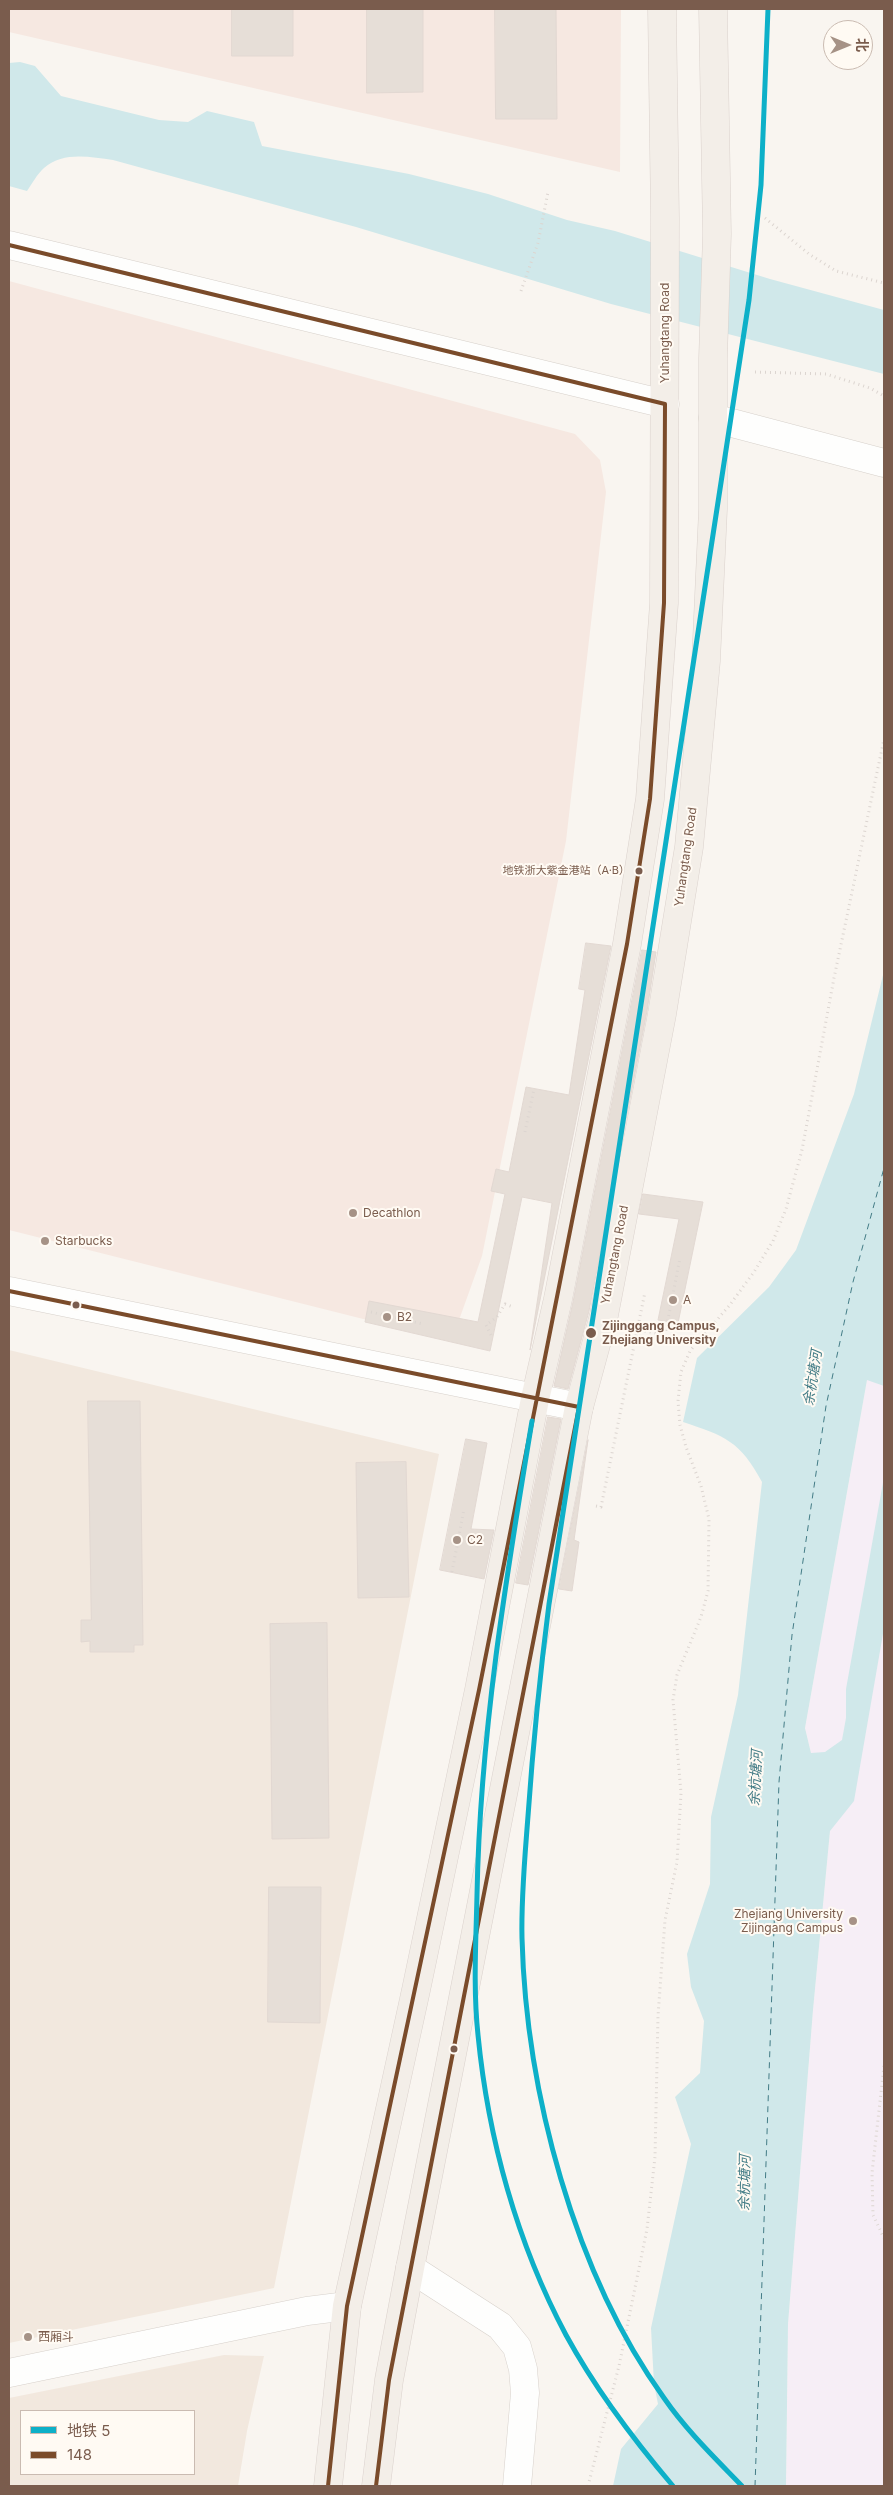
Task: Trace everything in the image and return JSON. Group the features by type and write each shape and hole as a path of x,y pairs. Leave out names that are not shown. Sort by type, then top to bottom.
{"main road":[{"name":"Yuhangtang Road","path":"328,2486 347,2306 477,1699 535,1399 558,1299 623,963 650,799 664,603 665,218 662,9"},
{"name":"Yuhangtang Road","path":"376,2486 389,2380 410,2268 579,1408 611,1276 662,1014 689,847 706,662 713,510 713,358 717,234 713,9"}],"street":[{"path":"9,245 665,404"},
{"path":"713,418 884,463"},
{"path":"9,1291 579,1408"},
{"path":"410,2268 500,2326 517,2347 523,2369 525,2394 518,2486"},
{"path":"9,2373 297,2313 347,2306"}],"path":[{"path":"521,291 538,243 548,192"},
{"path":"765,218 809,254 836,271 884,284"},
{"path":"755,372 826,374 870,388 884,396"},
{"path":"588,2486 619,2366 647,2229 655,2157 658,2016 664,1930 677,1862 681,1793 673,1700 677,1675 701,1617 708,1591 709,1519 702,1486 686,1447 680,1425 678,1401 682,1372 690,1351 729,1306 754,1272 772,1241 786,1209 802,1150 834,978 884,739"},
{"path":"525,1132 534,1089"},
{"path":"636,1329 665,1335 680,1258"},
{"path":"596,1506 602,1507 636,1329 645,1292"},
{"path":"491,1335 486,1326 497,1317 505,1304 512,1307"},
{"path":"371,1312 423,1324"},
{"path":"452,1572 464,1509"},
{"path":"884,2066 872,2173 873,2215 884,2238"}],"shaded area":[{"path":"9,9 621,9 620,172 9,32"},
{"path":"9,281 575,434 600,460 606,492 566,841 482,1256 459,1320 419,1333 9,1230"},
{"name":"Zhejiang University Zijingang Campus","path":"884,1321 884,2486 786,2486 788,2324 813,2010 830,1831 805,1728 867,1380"},
{"path":"9,1350 439,1454 274,2288 9,2343"},
{"path":"224,2355 264,2356 247,2431 238,2486 9,2486 9,2398"}],"water":[{"path":"20,62 35,66 61,96 159,120 188,122 207,111 254,122 262,146 409,174 488,194 567,220 615,231 770,279 884,310 884,374 611,304 356,227 113,160 77,156 60,159 41,170 27,191 9,186 9,63"},
{"name":"余杭塘河","path":"884,971 884,1386 867,1380 805,1728 811,1753 825,1752 842,1740 846,1718 846,1689 884,1477 884,1628 854,1801 830,1831 813,2010 788,2324 786,2486 613,2486 621,2449 658,2404 654,2384 651,2328 691,2144 675,2097 700,2073 704,2021 691,1987 687,1954 710,1884 711,1817 738,1695 762,1482 746,1457 730,1442 721,1436 683,1422 697,1358 769,1287 796,1250 854,1094"}],"building":[{"path":"232,9 293,9 293,56 232,56"},
{"path":"367,9 423,9 423,92 367,93"},
{"path":"495,9 556,9 557,119 496,119"},
{"path":"586,943 611,946 530,1350 552,1203 522,1197 490,1351 365,1322 369,1301 478,1322 505,1194 491,1191 496,1169 509,1172 526,1087 569,1095 585,990 579,989"},
{"path":"642,950 656,952 647,1011 589,1311 568,1389 554,1386 573,1302"},
{"path":"643,1194 703,1202 678,1323 658,1320 679,1219 639,1214"},
{"path":"88,1401 140,1401 143,1645 134,1645 134,1652 90,1652 90,1641 81,1642 81,1620 91,1620"},
{"path":"548,1417 561,1419 528,1585 516,1583"},
{"path":"466,1439 487,1443 471,1529 494,1530 484,1579 440,1570"},
{"path":"588,1440 574,1540 579,1542 572,1591 559,1589"},
{"path":"406,1462 409,1597 358,1598 356,1463"},
{"path":"327,1623 329,1838 272,1839 270,1624"},
{"path":"269,1887 321,1887 320,2023 268,2022"}],"ferry route":[{"path":"755,2486 779,1782 792,1635 826,1406 853,1282 884,1168"}],"metro line":[{"name":"5","path":"742,2486 691,2433 664,2398 632,2349 604,2295 581,2238 561,2178 545,2118 533,2057 526,1997 522,1923 532,1763 549,1604 749,300 761,185 768,9"},
{"name":"5","path":"532,1421 504,1598 483,1776 479,1835 475,1965 476,2018 483,2074 497,2151 507,2189 519,2227 549,2300 566,2335 602,2395 673,2486"}],"transit line":[{"name":"148","path":"9,245 665,404"},
{"name":"148","path":"328,2486 347,2306 479,1690 627,944 650,799 664,603 665,404"},
{"name":"148","path":"9,1291 579,1407"},
{"name":"148","path":"376,2486 389,2380 579,1407"}],"place":[{"name":"地铁浙大紫金港站（A·B）","path":"639,871"},
{"name":"Decathlon","path":"353,1213"},
{"name":"Starbucks","path":"45,1241"},
{"name":"A","path":"673,1300"},
{"name":"B2","path":"387,1317"},
{"name":"Zijinggang Campus, Zhejiang University","path":"591,1333"},
{"name":"C2","path":"457,1540"},
{"name":"Zhejiang University Zijingang Campus","path":"853,1921"},
{"name":"西厢斗","path":"28,2337"}]}
